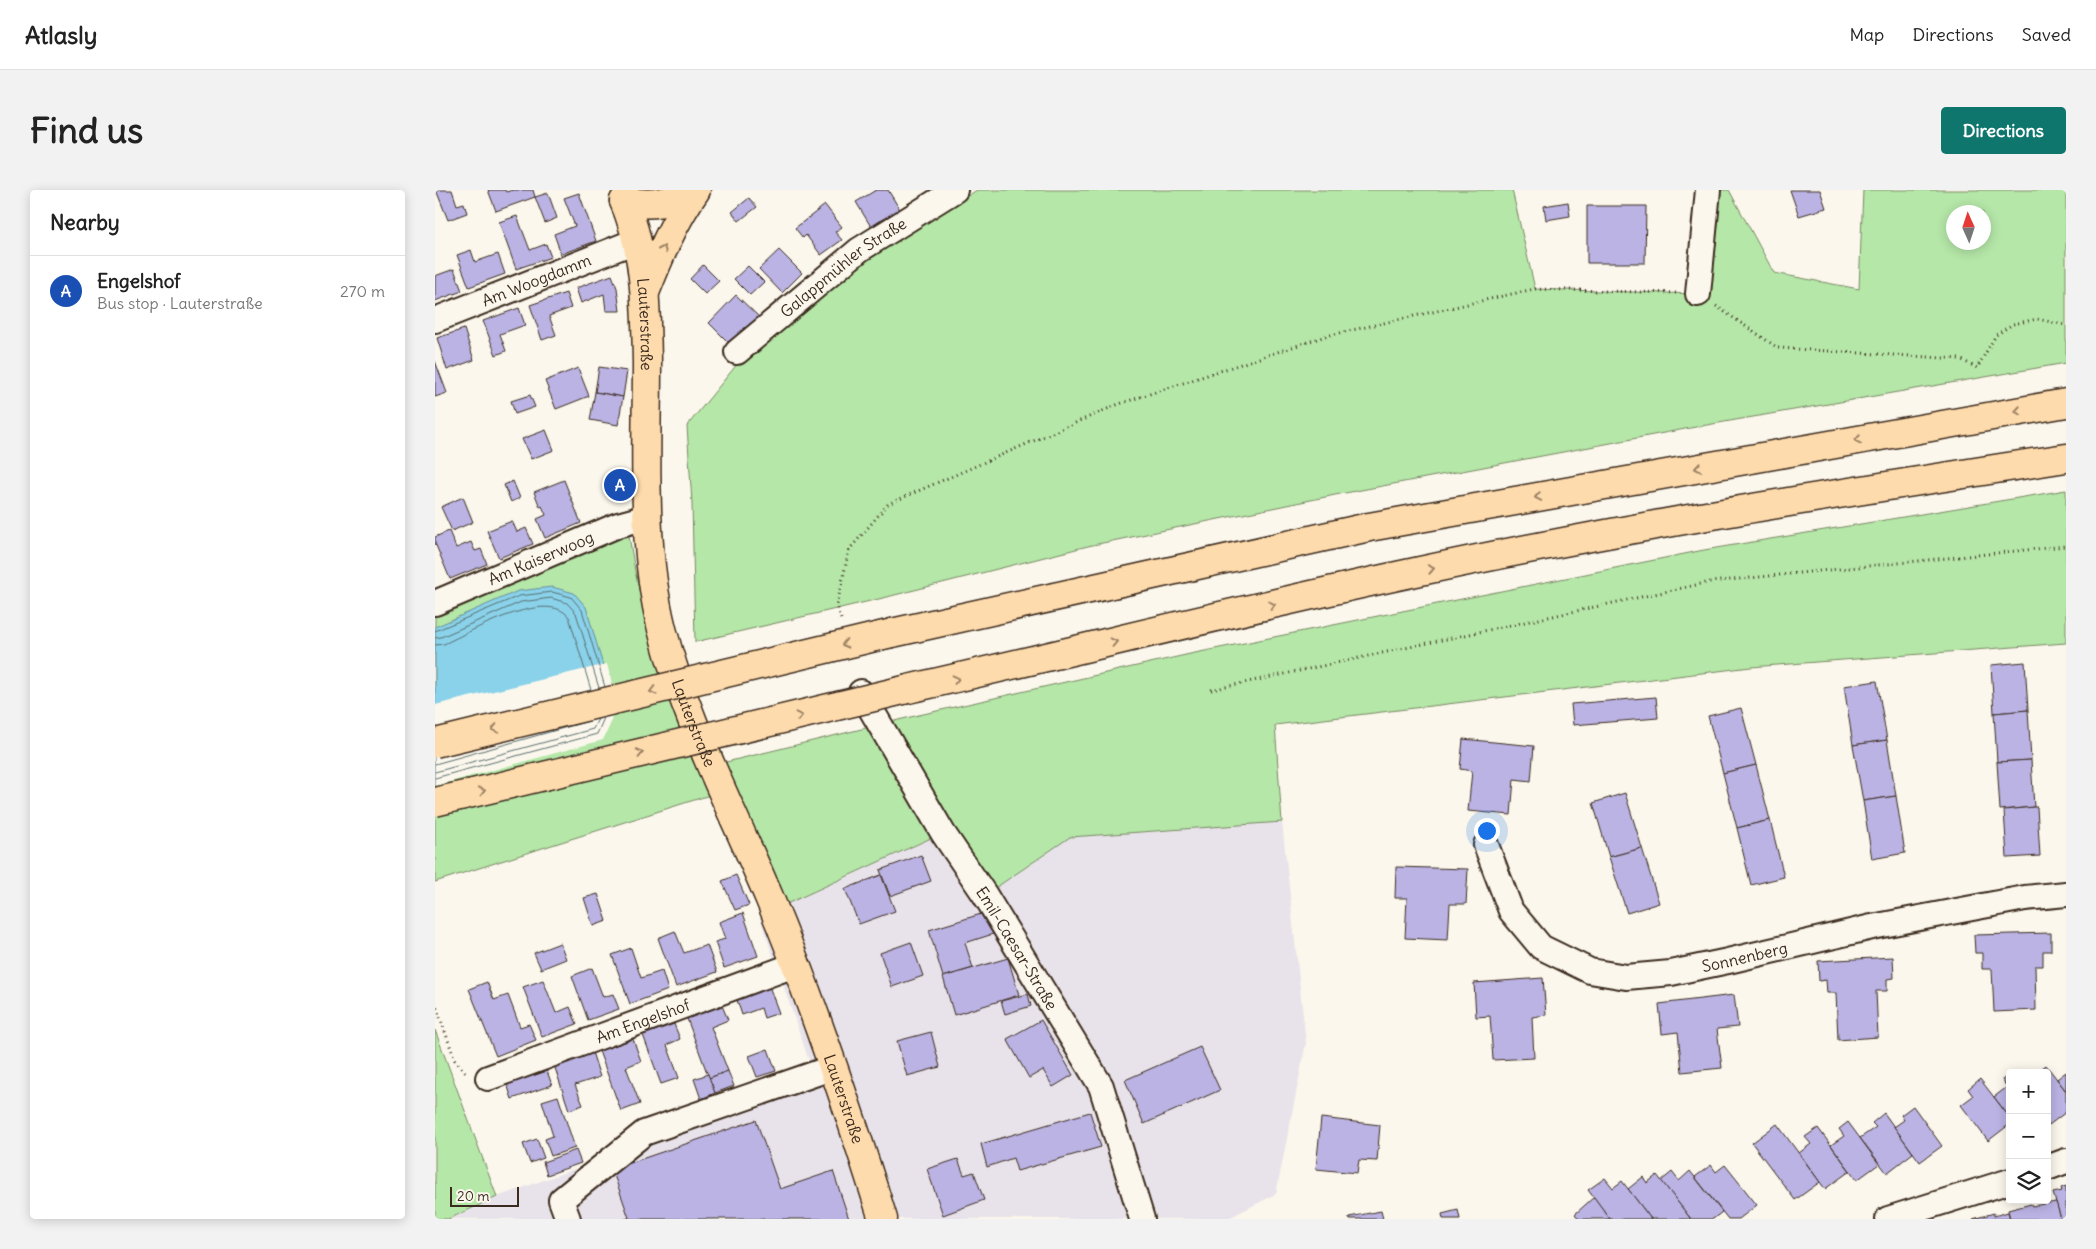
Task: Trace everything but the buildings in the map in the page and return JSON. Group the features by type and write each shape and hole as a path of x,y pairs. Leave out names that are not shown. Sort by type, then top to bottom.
{"main road":[{"path":"626,194 645,204 662,204 694,190"},
{"path":"645,294 663,248 694,190"},
{"name":"Lauterstraße","path":"626,194 638,240 645,294 647,517 656,603 672,664 687,709 797,964 834,1067 883,1219"},
{"path":"435,743 892,633 1369,527 2066,403"},
{"path":"435,802 1412,573 1833,494 2066,458"}],"street":[{"name":"Galappmühler Straße","path":"737,352 859,250 955,190"},
{"path":"1698,294 1708,190"},
{"name":"Am Woogdamm","path":"435,320 638,240"},
{"name":"Am Kaiserwoog","path":"435,603 618,524 647,517"},
{"name":"Emil-Caesar-Straße","path":"861,692 943,833 985,895 1101,1086 1142,1219"},
{"name":"Sonnenberg","path":"1486,845 1511,911 1541,948 1590,971 1626,977 1690,969 1872,927 2025,898 2066,894"},
{"name":"Am Engelshof","path":"488,1078 797,964"},
{"path":"568,1219 561,1200 644,1133 834,1067"},
{"path":"2051,1167 2066,1161"},
{"path":"1888,1219 2006,1182"}],"path":[{"path":"842,622 837,605 849,550 888,504 1119,404 1326,336 1535,289 1698,294 1778,348 1960,359 1977,368 1996,336 2013,324 2037,319 2066,325"},
{"path":"1211,690 1710,582 2066,546"},
{"path":"435,1003 455,1060 466,1072 488,1078"}],"shaded area":[{"path":"1282,822 1306,1043 1276,1194 1227,1219 448,1219 497,1197 816,1081 760,918 782,906 943,833 985,895 1070,837"}],"green space":[{"path":"977,190 1512,190 1535,289 1698,294 1708,190 1729,190 1774,273 1859,289 1863,190 2066,190 2066,363 1701,426 1340,494 1088,546 883,598 695,642 692,503 687,426 738,363 867,260"},
{"path":"2066,490 2066,643 1751,667 1275,725 1282,822 1070,837 985,895 942,833 782,906 722,763 919,715 1190,654 1704,550"},
{"path":"628,530 652,647 710,795 435,882 435,610"},
{"path":"435,1030 497,1197 448,1219 435,1219"}],"water":[{"path":"552,587 574,593 586,607 613,700 435,783 435,627 518,591"}],"pier":[{"path":"607,664 616,700 610,725 603,740 435,786 435,705"}],"place":[{"name":"Engelshof","path":"620,485"}]}
